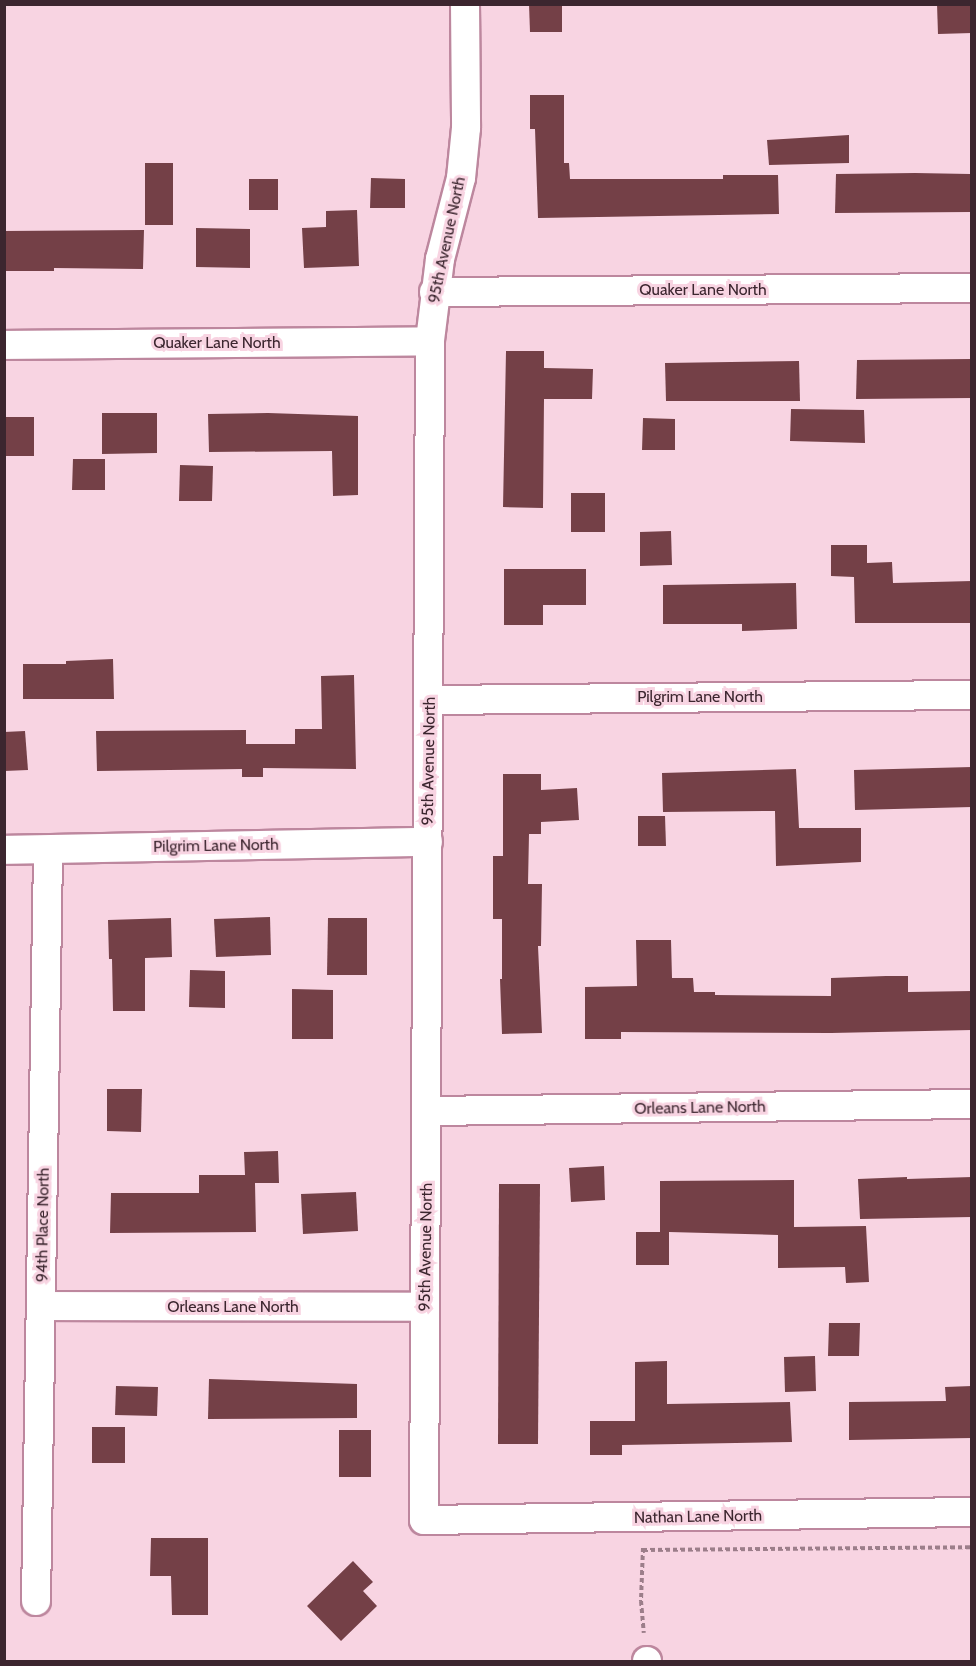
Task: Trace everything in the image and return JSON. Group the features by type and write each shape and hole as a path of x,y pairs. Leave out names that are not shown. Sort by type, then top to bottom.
{"street":[{"name":"95th Avenue North","path":"424,1520 424,1307 428,1111 430,341 434,292 440,259 461,178 466,128 465,4"},
{"name":"Quaker Lane North","path":"434,292 972,288"},
{"name":"Quaker Lane North","path":"4,345 430,341"},
{"name":"Pilgrim Lane North","path":"429,700 972,695"},
{"name":"Pilgrim Lane North","path":"4,850 428,842"},
{"name":"94th Place North","path":"36,1601 48,850"},
{"name":"Orleans Lane North","path":"428,1111 972,1104"},
{"name":"Orleans Lane North","path":"42,1306 424,1307"},
{"name":"Nathan Lane North","path":"424,1520 972,1512"}],"path":[{"path":"647,1661 641,1602 643,1550 972,1547"}],"building":[{"path":"529,4 562,4 562,32 530,32"},
{"path":"937,4 972,4 972,33 938,34"},
{"path":"530,95 564,95 564,163 569,163 570,179 723,179 723,175 778,175 779,214 538,218 535,129 530,129"},
{"path":"849,135 849,163 769,165 767,140"},
{"path":"145,163 173,163 173,225 145,225"},
{"path":"836,174 970,174 970,212 835,213"},
{"path":"371,178 405,179 405,208 370,208"},
{"path":"249,179 278,179 278,210 249,210"},
{"path":"357,210 359,266 304,268 302,228 326,227 326,211"},
{"path":"196,228 250,229 250,268 196,267"},
{"path":"144,230 143,269 54,268 54,271 4,271 4,231"},
{"path":"506,351 544,351 544,368 593,369 592,399 544,399 543,508 503,507"},
{"path":"972,359 972,398 856,399 857,360"},
{"path":"799,361 800,401 666,401 665,363"},
{"path":"791,409 864,410 865,443 790,441"},
{"path":"102,413 157,413 157,453 102,454"},
{"path":"208,414 358,416 358,495 333,496 332,451 209,452"},
{"path":"4,417 34,417 34,456 4,456"},
{"path":"643,418 675,419 675,450 642,450"},
{"path":"73,459 105,459 105,490 72,490"},
{"path":"180,465 213,466 212,501 179,501"},
{"path":"571,493 605,493 605,532 571,532"},
{"path":"671,531 672,565 640,566 640,532"},
{"path":"831,545 867,545 867,563 892,562 893,583 972,581 972,623 855,623 854,577 831,576"},
{"path":"504,569 586,569 586,605 543,605 543,625 504,625"},
{"path":"796,583 797,629 742,631 742,624 663,624 663,585"},
{"path":"113,659 114,699 23,699 23,664 66,664 66,661"},
{"path":"354,675 356,769 263,768 263,777 242,777 242,769 97,771 96,731 246,730 246,744 295,744 295,729 322,729 321,676"},
{"path":"25,731 28,770 4,771 4,732"},
{"path":"972,767 972,807 855,810 854,770"},
{"path":"796,769 799,828 861,828 861,862 776,866 775,811 663,812 662,773"},
{"path":"503,774 541,774 541,790 577,788 579,820 541,822 541,834 529,834 528,884 542,884 541,946 538,946 542,1033 502,1034 500,979 502,979 502,919 493,919 493,856 503,856"},
{"path":"638,816 665,816 666,846 638,846"},
{"path":"270,917 271,955 216,957 214,919"},
{"path":"171,918 172,957 145,958 145,1011 113,1011 112,959 109,959 108,920"},
{"path":"328,918 367,918 367,975 327,975"},
{"path":"636,940 671,940 672,978 693,978 694,992 715,992 715,995 831,996 831,978 886,976 908,976 908,992 972,991 972,1030 831,1033 621,1032 621,1039 585,1039 585,987 637,986"},
{"path":"190,970 225,971 225,1008 189,1007"},
{"path":"292,989 333,990 333,1039 292,1039"},
{"path":"107,1089 142,1089 141,1132 107,1131"},
{"path":"278,1151 279,1183 255,1183 256,1232 110,1233 111,1193 199,1193 199,1175 245,1175 244,1152"},
{"path":"604,1166 605,1200 571,1202 569,1168"},
{"path":"907,1177 907,1179 972,1177 972,1217 860,1219 858,1179"},
{"path":"794,1180 794,1227 866,1226 869,1282 846,1283 845,1267 778,1268 778,1235 669,1232 669,1265 636,1265 636,1232 660,1232 660,1181"},
{"path":"499,1184 540,1184 538,1444 498,1444"},
{"path":"356,1192 358,1231 303,1234 301,1194"},
{"path":"829,1323 860,1323 859,1356 828,1356"},
{"path":"815,1356 816,1391 785,1392 784,1357"},
{"path":"667,1361 667,1404 790,1402 792,1442 622,1445 622,1455 590,1455 590,1421 635,1421 635,1362"},
{"path":"209,1379 357,1384 357,1418 208,1419"},
{"path":"116,1386 158,1387 157,1416 115,1415"},
{"path":"972,1386 972,1438 849,1440 849,1402 946,1401 945,1387"},
{"path":"92,1427 125,1427 125,1463 92,1463"},
{"path":"339,1430 371,1430 371,1477 339,1477"},
{"path":"151,1538 208,1538 208,1615 172,1615 171,1576 150,1576"},
{"path":"353,1561 373,1582 363,1591 377,1606 341,1641 307,1606"}]}
